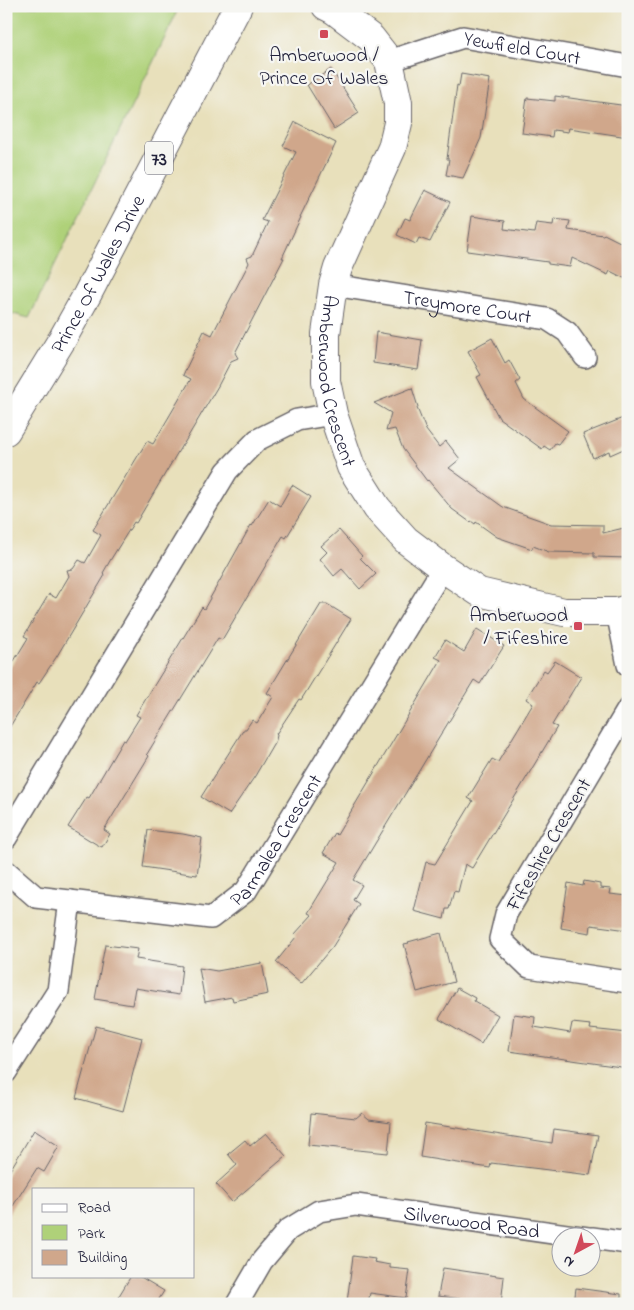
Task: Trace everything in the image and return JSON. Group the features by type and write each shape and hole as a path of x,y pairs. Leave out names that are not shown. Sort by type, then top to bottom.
{"street":[{"name":"Prince Of Wales Drive","path":"6,431 82,304 238,6"},
{"name":"Amberwood Crescent","path":"326,6 371,38 389,61 398,103 398,123 392,148 338,268 333,285 326,334 326,382 333,414 352,467 377,508 406,540 479,592 564,612 623,611"},
{"name":"Yewfield Court","path":"389,61 463,37 628,66"},
{"name":"Treymore Court","path":"333,285 547,318 567,332 585,357"},
{"path":"6,838 227,471 258,440 297,420 333,414"},
{"name":"Parmalea Crescent","path":"6,872 36,897 211,918 246,891 443,568"},
{"path":"623,611 628,665"},
{"name":"Fifeshire Crescent","path":"628,709 506,914 500,939 529,967 628,982"},
{"path":"6,1072 58,991 70,901"},
{"name":"Silverwood Road","path":"237,1304 262,1261 288,1230 319,1211 356,1205 552,1233"},
{"name":"Silverwood Road","path":"602,1240 628,1243"}],"green space":[{"path":"6,6 179,6 29,318 6,312"}],"building":[{"path":"331,69 359,113 334,129 307,85"},
{"path":"461,74 490,79 481,138 463,178 446,175 457,85 459,86"},
{"path":"555,96 628,106 628,137 569,128 568,132 553,130 552,137 522,133 527,98 555,101"},
{"path":"295,122 336,143 300,217 282,258 284,258 235,353 238,358 231,361 136,523 134,522 111,559 103,573 105,575 57,656 39,683 37,682 6,733 6,674 28,638 24,636 49,594 56,598 69,576 67,570 73,569 79,560 85,563 101,535 93,530 147,441 153,444 191,379 183,375 204,331 212,335 249,263 247,258 252,256 268,222 262,220 296,152 283,146"},
{"path":"425,190 450,202 430,242 419,238 416,244 397,235 405,218 410,220"},
{"path":"472,216 505,221 504,229 534,233 536,223 553,225 554,219 570,221 568,230 604,234 628,246 628,280 610,271 608,275 572,258 570,267 548,264 548,262 467,251"},
{"path":"376,332 422,340 418,370 373,363"},
{"path":"492,338 505,363 509,360 520,380 516,383 524,399 568,431 558,444 555,443 550,450 544,446 542,449 499,418 477,377 481,375 468,351"},
{"path":"412,388 417,408 426,430 439,447 446,441 460,459 449,468 503,507 551,524 603,525 603,533 628,527 628,558 594,557 594,553 549,552 533,546 532,549 497,537 476,522 475,524 470,522 452,509 427,481 403,449 395,429 386,431 391,413 374,403"},
{"path":"628,416 628,447 610,455 609,451 593,458 583,434"},
{"path":"292,485 311,497 286,538 283,536 222,640 218,638 147,754 149,756 104,830 110,834 102,847 96,844 68,827 87,797 89,798 123,740 125,741 140,717 136,715 202,607 204,609 251,525 269,499 280,506"},
{"path":"339,530 362,556 360,558 376,574 360,589 342,569 334,576 320,559 327,552 321,546"},
{"path":"321,604 327,604 351,619 301,700 299,699 276,734 276,740 255,776 229,814 201,797 244,729 252,720 257,723 273,697 267,693"},
{"path":"477,629 504,646 480,684 474,680 353,880 362,885 353,900 359,904 333,946 301,984 276,962 296,937 294,935 312,915 308,913 339,862 323,853 335,833 337,835 441,660 435,657 445,640 464,652"},
{"path":"555,661 581,677 552,725 557,727 472,868 465,864 458,892 454,891 444,919 414,911 426,862 435,864 473,801 468,798 492,759 498,762 533,704 526,699 544,670 547,672"},
{"path":"148,830 202,838 197,875 143,867"},
{"path":"584,881 600,884 600,888 611,889 610,894 628,896 628,930 591,925 590,933 561,928 568,883 583,886"},
{"path":"441,933 454,982 417,992 404,944"},
{"path":"105,945 138,949 136,959 182,966 179,995 135,988 132,1005 95,999"},
{"path":"262,963 268,994 233,1001 232,997 205,1002 199,968 217,971"},
{"path":"457,988 475,998 474,1001 498,1015 481,1044 439,1019"},
{"path":"514,1014 535,1017 534,1027 570,1033 572,1023 591,1025 590,1029 628,1033 628,1068 509,1051"},
{"path":"96,1026 142,1038 123,1111 76,1098"},
{"path":"311,1113 356,1118 362,1113 369,1119 391,1122 388,1153 308,1145"},
{"path":"425,1123 552,1143 554,1129 598,1135 590,1175 491,1163 490,1168 420,1157"},
{"path":"34,1130 59,1146 44,1172 37,1168 6,1217 6,1177"},
{"path":"266,1133 286,1156 232,1202 216,1184 237,1165 228,1154 245,1140 250,1146"},
{"path":"353,1256 375,1259 374,1262 390,1265 390,1268 410,1270 406,1298 370,1293 368,1304 347,1302"},
{"path":"443,1268 504,1277 501,1304 438,1296"},
{"path":"130,1278 142,1278 164,1291 156,1304 114,1304"},
{"path":"576,1288 621,1294 621,1304 574,1304"}],"place":[{"name":"Amberwood / Prince Of Wales","path":"324,34"},
{"name":"Amberwood / Fifeshire","path":"578,626"}]}
